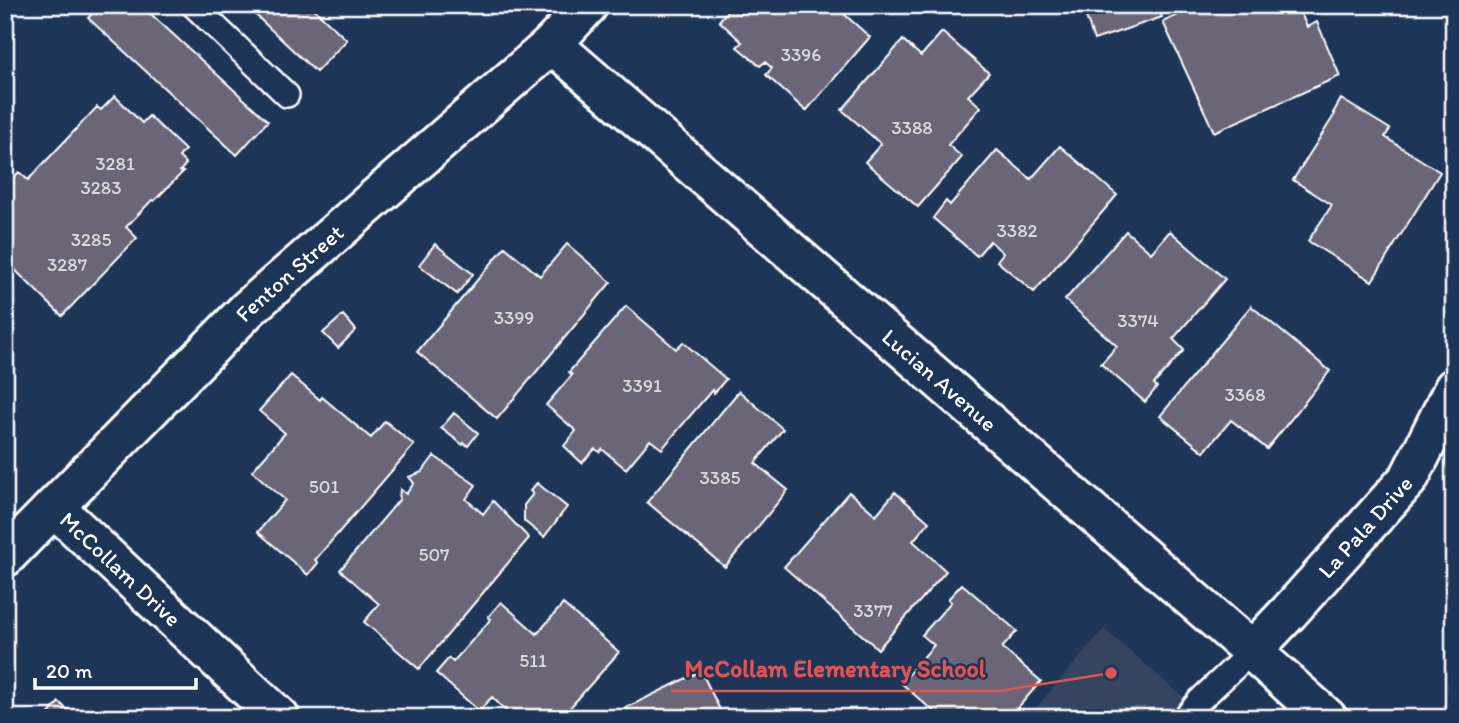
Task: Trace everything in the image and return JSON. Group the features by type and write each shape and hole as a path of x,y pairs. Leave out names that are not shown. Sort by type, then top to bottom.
{"street":[{"name":"Fenton Street","path":"5,557 248,309 552,44 588,5"},
{"name":"Lucian Avenue","path":"552,44 1327,718"},
{"name":"La Pala Drive","path":"1252,651 1409,478 1454,388"},
{"name":"McCollam Drive","path":"54,507 280,718"}],"lane":[{"path":"193,5 287,95"},
{"path":"1185,718 1199,700 1252,651"}],"shaded area":[{"path":"1104,629 1208,718 1027,718"}],"building":[{"path":"100,5 141,5 268,121 237,155 88,18"},
{"path":"245,5 310,5 347,40 316,72"},
{"path":"732,5 837,5 836,7 870,37 806,111 766,75 772,68 765,62 760,66 737,47 742,42 719,21"},
{"path":"1082,5 1158,5 1162,17 1094,40"},
{"path":"1199,5 1297,5 1307,27 1317,22 1340,76 1214,132 1163,22"},
{"path":"942,32 989,73 968,96 981,107 948,145 962,157 918,207 865,162 881,144 842,110 903,40 921,56"},
{"path":"115,96 142,123 149,116 185,150 179,157 186,164 180,171 183,172 126,227 137,238 62,316 5,260 5,187 19,172 28,180 97,107 101,110"},
{"path":"1341,99 1390,129 1385,137 1440,172 1372,281 1308,241 1332,205 1293,180 1335,114 1333,113"},
{"path":"1060,146 1117,195 1034,292 997,261 1003,253 990,241 977,256 933,218 946,201 950,205 997,150 1031,179"},
{"path":"1126,231 1151,253 1170,231 1225,279 1173,339 1184,350 1154,384 1157,387 1145,402 1101,364 1117,346 1065,300"},
{"path":"435,244 473,274 457,294 419,265"},
{"path":"567,244 611,282 497,419 417,352 505,247 540,276"},
{"path":"626,306 676,349 683,342 726,379 714,393 712,390 662,449 650,440 626,469 602,449 600,452 595,449 582,463 564,446 576,431 546,405 572,375 569,372"},
{"path":"1251,306 1330,371 1267,449 1231,420 1204,452 1160,416"},
{"path":"343,315 356,330 338,348 323,333"},
{"path":"291,375 371,438 385,421 414,445 315,560 318,563 308,575 258,532 285,500 252,471 285,433 259,411"},
{"path":"739,391 783,429 755,463 788,490 725,567 647,502"},
{"path":"454,413 478,433 468,446 441,428"},
{"path":"434,456 476,485 466,499 483,514 493,501 529,538 419,669 364,622 379,604 340,570 399,500 400,489 406,494 414,483 409,477 422,472"},
{"path":"537,483 567,507 544,537 524,521 524,505 533,494 530,491"},
{"path":"849,492 876,515 895,492 929,522 913,541 946,571 878,649 784,567"},
{"path":"962,584 1017,631 1002,648 1041,681 1009,718 941,718 901,683 934,645 922,635 951,602 948,599"},
{"path":"501,602 537,634 563,604 619,652 561,718 500,718 506,711 492,697 479,711 436,673 449,658 453,662 491,619 488,617"},
{"path":"701,671 724,718 610,718 609,716"},
{"path":"59,702 76,718 45,718"}],"place":[{"name":"McCollam Elementary School","path":"1111,673"}]}
